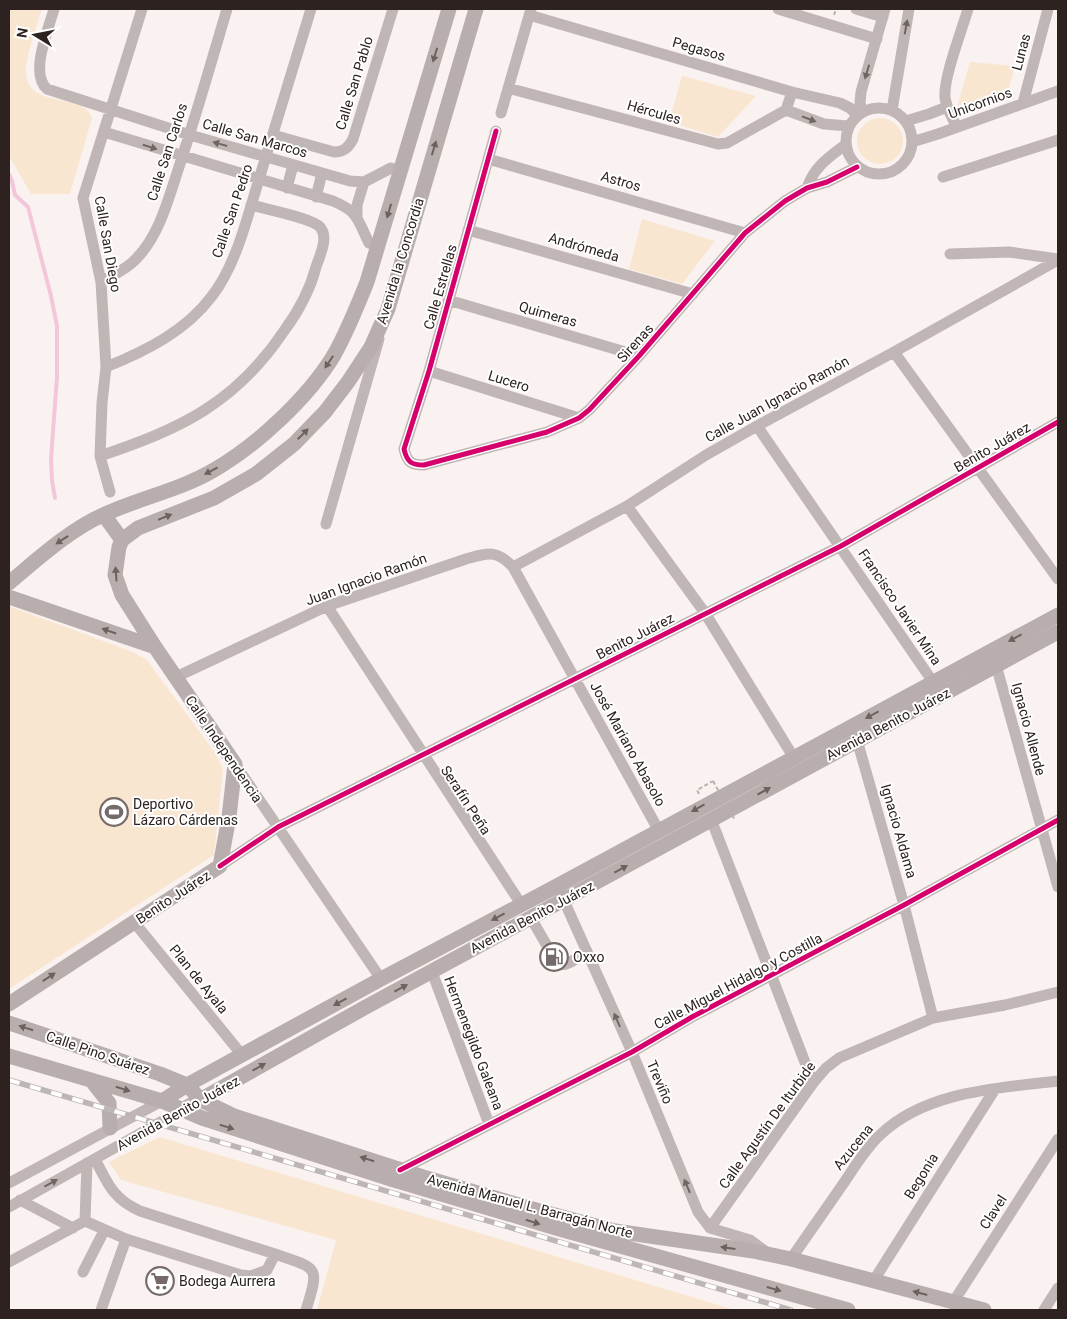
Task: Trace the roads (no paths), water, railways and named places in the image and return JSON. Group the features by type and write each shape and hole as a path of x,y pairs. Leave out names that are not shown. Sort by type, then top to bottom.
{"main road":[{"name":"Avenida la Concordia","path":"9,583 52,548 82,527 104,515 170,490 214,470 245,449 281,419 316,381 334,355 358,305 379,246 449,9"},
{"name":"Avenida la Concordia","path":"122,540 138,528 214,498 256,474 294,444 325,412 348,382 371,347 388,309 476,9"},
{"path":"400,171 425,178"},
{"path":"379,246 404,253"},
{"path":"104,515 122,540"},
{"name":"Calle Independencia","path":"122,540 115,565 117,585 155,647 235,764"},
{"path":"9,596 155,647"},
{"name":"Avenida Benito Juárez","path":"162,1101 381,979 1058,615"},
{"name":"Avenida Benito Juárez","path":"182,1110 711,819 1058,632"},
{"path":"220,866 230,818 235,764"},
{"name":"Benito Juárez","path":"9,1004 220,866"},
{"name":"Calle Pino Suárez","path":"9,1023 153,1071 187,1086"},
{"name":"Calle Pino Suárez","path":"9,1056 162,1101 182,1110"},
{"path":"90,1079 109,1103 110,1128"},
{"name":"Avenida Manuel L. Barragán Norte","path":"187,1086 201,1100 234,1116 400,1170 536,1210 615,1231 769,1254 984,1310"},
{"name":"Avenida Manuel L. Barragán Norte","path":"182,1110 261,1138 470,1203 848,1310"}],"street":[{"name":"Calle San Marcos","path":"54,9 39,64 40,78 44,86 51,90 293,166 350,181 364,182"},
{"name":"Calle San Diego","path":"110,492 100,456 102,403 106,367 101,282 83,198 142,9"},
{"name":"Calle San Carlos","path":"101,282 126,268 136,259 147,245 163,213 190,135 227,9"},
{"name":"Calle San Pedro","path":"106,367 164,340 189,321 212,296 232,260 251,205 311,9"},
{"name":"Calle San Pablo","path":"273,135 334,152 341,152 349,147 393,9"},
{"path":"778,9 877,38"},
{"path":"856,9 884,13 861,92 860,114"},
{"path":"892,110 909,9"},
{"path":"957,127 947,107 945,96 947,80 968,9"},
{"name":"Lunas","path":"1023,103 1048,9"},
{"path":"501,113 530,12"},
{"name":"Pegasos","path":"530,12 792,92 845,105 860,114"},
{"name":"Hércules","path":"508,88 718,144 727,143 786,110"},
{"name":"Unicornios","path":"912,142 1058,91"},
{"path":"792,92 786,110 815,121 848,126"},
{"path":"906,121 947,107"},
{"path":"872,108 892,110 906,121 911,131 912,142 909,157 899,168 892,172 885,175 870,174 857,167 849,157 845,145 845,135 848,126 860,114 872,108"},
{"name":"Calle Estrellas","path":"404,449 429,371 496,131"},
{"path":"104,132 342,205 357,216"},
{"path":"943,177 1058,140"},
{"path":"807,188 810,178 819,165 845,145"},
{"name":"Astros","path":"488,158 745,233"},
{"path":"287,188 293,166"},
{"name":"Sirenas","path":"404,449 410,463 424,465 547,432 579,418 589,410 639,356 745,233 785,201 807,188 827,182 857,167"},
{"path":"379,246 369,243 357,216 357,205 364,182 391,168 400,171"},
{"path":"316,197 322,173"},
{"path":"100,456 146,440 186,422 216,403 240,385 269,354 296,313 315,272 323,243 323,233 320,228 310,221 251,205"},
{"name":"Andrómeda","path":"468,230 693,294"},
{"path":"950,254 1009,252 1058,259"},
{"name":"Calle Juan Ignacio Ramón","path":"513,566 627,506 706,455 1058,259"},
{"name":"Quimeras","path":"448,300 639,356"},
{"path":"326,524 388,309"},
{"path":"894,352 1058,579"},
{"name":"Lucero","path":"429,371 579,418"},
{"name":"Benito Juárez","path":"220,866 278,827 841,546 1058,422"},
{"name":"Francisco Javier Mina","path":"757,426 934,682"},
{"path":"627,506 705,613 794,758"},
{"name":"Juan Ignacio Ramón","path":"176,677 327,606 486,553 495,553 513,566"},
{"name":"José Mariano Abasolo","path":"513,566 659,831"},
{"name":"Serafín Peña","path":"327,606 521,904"},
{"name":"Ignacio Allende","path":"996,665 1058,888"},
{"name":"Ignacio Aldama","path":"857,740 904,905 933,1018"},
{"name":"Calle Independencia","path":"235,764 381,979"},
{"path":"711,819 813,1083"},
{"name":"Calle Miguel Hidalgo y Costilla","path":"400,1170 632,1052 692,1017 904,905 1058,820"},
{"name":"Treviño","path":"557,886 632,1052 698,1212 710,1228"},
{"path":"531,918 550,951"},
{"name":"Plan de Ayala","path":"134,922 242,1056"},
{"path":"557,964 562,966 587,951"},
{"name":"Hermenegildo Galeana","path":"432,972 489,1124"},
{"name":"Calle Agustín De Iturbide","path":"710,1228 813,1083 826,1068 840,1058 933,1018 1005,1005 1058,992"},
{"name":"Azucena","path":"791,1259 856,1164 879,1136 900,1119 933,1103 995,1089 1058,1081"},
{"name":"Begonia","path":"874,1280 995,1089"},
{"name":"Avenida Benito Juárez","path":"9,1183 162,1101"},
{"name":"Avenida Benito Juárez","path":"9,1207 182,1110"},
{"name":"Clavel","path":"954,1302 1058,1139"},
{"path":"85,1222 91,1161"},
{"path":"91,1161 110,1188 127,1206 140,1212 275,1254 312,1269 314,1282 306,1310"},
{"path":"20,1200 73,1228"},
{"path":"9,1262 85,1222"},
{"path":"85,1222 126,1239 241,1275 252,1276 267,1270 275,1254"},
{"path":"710,1228 750,1240 769,1254"},
{"path":"83,1272 104,1231"},
{"path":"101,1310 126,1239"},
{"path":"1044,1310 1058,1288"}],"waterway":[{"path":"9,174 15,195 28,207 57,326 57,377 51,459 55,498"}],"railway":[{"path":"9,1080 791,1310"}],"place":[{"name":"Deportivo Lázaro Cárdenas","path":"114,812"},
{"name":"Oxxo","path":"554,957"},
{"name":"Bodega Aurrera","path":"160,1281"}]}
